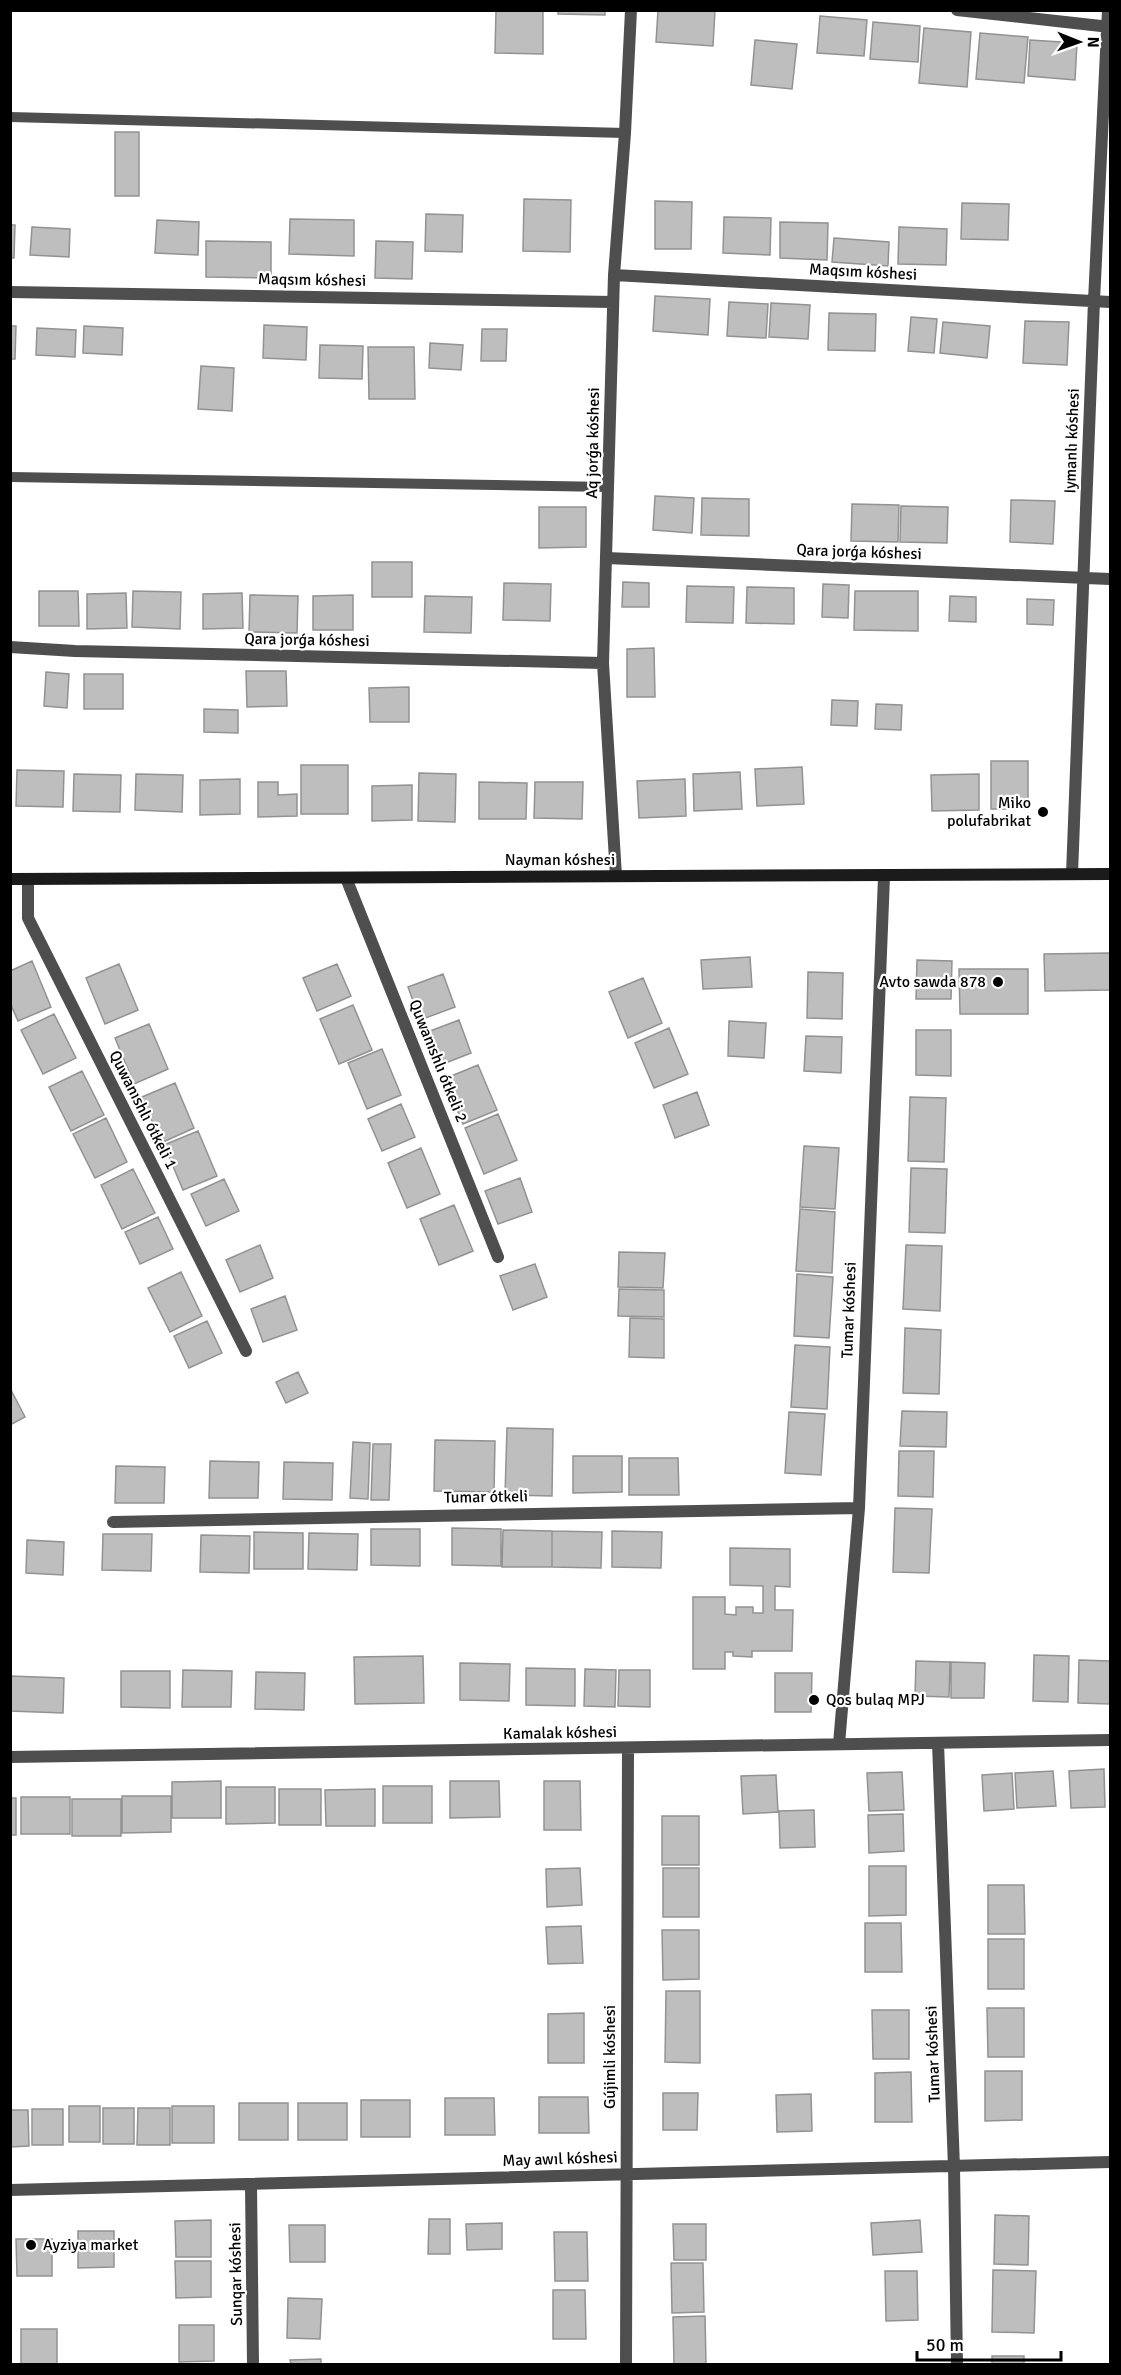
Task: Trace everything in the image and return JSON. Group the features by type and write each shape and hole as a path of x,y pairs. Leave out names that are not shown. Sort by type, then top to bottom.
{"main road":[{"name":"Nayman kóshesi","path":"10,879 884,877 1110,874"}],"street":[{"name":"Aq jorǵa kóshesi","path":"616,876 603,663 614,275 625,133 631,10"},
{"path":"957,10 1109,27"},
{"name":"Iymanlı kóshesi","path":"1072,874 1094,301 1109,27 1108,10"},
{"name":"Maqsım kóshesi","path":"614,275 1110,302"},
{"name":"Maqsım kóshesi","path":"10,292 613,302"},
{"name":"Qara jorǵa kóshesi","path":"606,558 1110,579"},
{"name":"Qara jorǵa kóshesi","path":"10,647 75,651 603,663"},
{"name":"Tumar kóshesi","path":"839,1744 859,1508 884,877"},
{"name":"Quwanıshlı ótkeli 2","path":"346,878 498,1257"},
{"name":"Quwanıshlı ótkeli 1","path":"28,879 28,918 246,1351"},
{"name":"Tumar ótkeli","path":"113,1522 859,1508"},
{"name":"Kamalak kóshesi","path":"10,1757 1110,1740"},
{"name":"Tumar kóshesi","path":"938,1743 954,2167 957,2364"},
{"name":"Gújimli kóshesi","path":"626,2364 628,1749"},
{"name":"May awıl kóshesi","path":"10,2190 1110,2162"},
{"name":"Sunqar kóshesi","path":"250,2184 253,2364"}],"lane":[{"path":"10,117 625,133"},
{"path":"10,477 608,487"}],"building":[{"path":"496,10 543,10 543,54 495,53"},
{"path":"558,10 605,10 605,15 558,14"},
{"path":"658,10 715,10 713,46 656,42"},
{"path":"820,16 867,20 864,56 817,53"},
{"path":"873,22 920,26 918,62 870,59"},
{"path":"924,28 971,32 967,87 919,83"},
{"path":"980,33 1028,37 1024,83 976,79"},
{"path":"755,40 797,44 792,89 751,85"},
{"path":"1030,40 1077,43 1075,80 1028,76"},
{"path":"115,132 139,132 139,196 115,196"},
{"path":"524,199 571,200 570,252 523,251"},
{"path":"655,201 692,202 691,249 655,249"},
{"path":"962,203 1009,204 1008,240 961,239"},
{"path":"426,214 463,215 462,252 425,251"},
{"path":"724,217 771,218 770,255 723,253"},
{"path":"290,219 354,220 354,256 289,254"},
{"path":"157,220 199,222 198,255 155,253"},
{"path":"780,222 828,223 827,260 780,258"},
{"path":"10,225 15,225 14,258 10,258"},
{"path":"32,227 70,229 69,257 30,255"},
{"path":"899,227 947,229 946,265 898,264"},
{"path":"834,238 889,242 888,266 832,262"},
{"path":"206,241 271,242 271,278 206,277"},
{"path":"376,241 413,242 412,279 375,278"},
{"path":"655,296 710,299 708,335 653,331"},
{"path":"729,302 768,304 766,338 727,336"},
{"path":"771,303 810,305 808,339 769,337"},
{"path":"829,313 876,314 875,351 828,350"},
{"path":"911,317 937,319 934,353 908,351"},
{"path":"1025,321 1069,322 1067,365 1023,363"},
{"path":"943,322 990,326 987,358 940,353"},
{"path":"264,325 307,327 306,360 263,358"},
{"path":"10,326 16,326 15,359 10,359"},
{"path":"84,326 123,328 122,355 83,353"},
{"path":"37,328 76,330 75,357 36,355"},
{"path":"482,329 507,329 506,361 481,361"},
{"path":"430,343 463,345 461,370 429,368"},
{"path":"320,345 363,346 362,379 319,378"},
{"path":"368,347 414,347 415,399 369,399"},
{"path":"201,366 234,368 232,411 198,409"},
{"path":"655,496 694,498 692,533 653,530"},
{"path":"702,498 749,499 749,536 701,535"},
{"path":"1011,500 1055,501 1053,544 1010,542"},
{"path":"852,504 899,505 898,542 851,541"},
{"path":"901,506 948,507 947,543 900,542"},
{"path":"539,507 586,507 586,547 539,548"},
{"path":"372,562 412,562 412,597 372,597"},
{"path":"623,582 649,583 649,607 622,607"},
{"path":"504,583 551,584 550,621 503,620"},
{"path":"823,584 849,585 848,618 822,617"},
{"path":"687,586 734,587 733,623 686,622"},
{"path":"747,587 794,588 794,624 746,623"},
{"path":"39,591 78,591 79,626 39,626"},
{"path":"133,591 181,592 180,629 132,627"},
{"path":"855,591 918,591 918,631 854,630"},
{"path":"126,593 127,628 87,629 87,594"},
{"path":"242,593 243,628 203,629 203,594"},
{"path":"250,595 298,596 297,633 249,632"},
{"path":"353,595 353,630 313,630 313,596"},
{"path":"425,596 472,597 471,633 424,632"},
{"path":"950,596 976,597 976,622 949,621"},
{"path":"1027,599 1054,600 1053,625 1027,624"},
{"path":"654,648 655,697 627,697 627,649"},
{"path":"246,671 286,671 287,706 247,707"},
{"path":"46,672 69,674 67,708 44,706"},
{"path":"84,674 123,674 123,709 84,709"},
{"path":"409,687 409,722 370,722 369,688"},
{"path":"832,700 858,701 857,726 831,725"},
{"path":"876,704 902,705 901,730 875,729"},
{"path":"204,709 238,710 238,733 204,732"},
{"path":"991,761 1028,761 1028,809 991,809"},
{"path":"301,765 348,765 348,814 301,814"},
{"path":"802,767 804,804 757,806 755,769"},
{"path":"17,770 64,771 63,807 16,806"},
{"path":"740,772 742,809 694,811 693,774"},
{"path":"419,773 456,774 455,822 418,821"},
{"path":"74,774 121,775 120,812 73,811"},
{"path":"136,774 183,775 182,812 135,810"},
{"path":"979,774 979,810 932,811 931,775"},
{"path":"240,779 240,814 200,815 200,780"},
{"path":"685,779 686,816 639,818 637,781"},
{"path":"258,782 278,782 278,795 297,794 297,816 258,817"},
{"path":"479,782 527,783 526,819 479,819"},
{"path":"535,782 583,782 582,819 534,818"},
{"path":"412,785 412,820 372,821 372,786"},
{"path":"1110,953 1110,990 1045,991 1044,954"},
{"path":"750,957 752,987 703,989 701,960"},
{"path":"917,960 952,961 951,999 916,999"},
{"path":"32,961 51,1007 18,1021 10,1003 10,971"},
{"path":"119,964 138,1010 105,1024 86,978"},
{"path":"337,964 351,996 317,1011 303,978"},
{"path":"959,969 1028,969 1028,1014 960,1014"},
{"path":"808,972 843,973 842,1019 807,1018"},
{"path":"443,974 455,1007 420,1020 408,987"},
{"path":"643,978 662,1023 628,1038 609,992"},
{"path":"353,1005 372,1050 339,1064 320,1019"},
{"path":"54,1014 76,1058 43,1074 21,1030"},
{"path":"459,1020 471,1053 438,1066 425,1033"},
{"path":"729,1021 766,1023 764,1058 728,1056"},
{"path":"149,1024 168,1069 134,1084 115,1038"},
{"path":"669,1028 688,1074 654,1088 635,1043"},
{"path":"916,1030 951,1030 951,1076 916,1075"},
{"path":"806,1036 842,1037 841,1073 804,1071"},
{"path":"382,1049 401,1095 367,1109 348,1063"},
{"path":"478,1065 497,1110 463,1124 444,1079"},
{"path":"82,1071 104,1115 71,1131 49,1087"},
{"path":"175,1083 194,1128 161,1143 142,1097"},
{"path":"697,1092 709,1125 675,1138 663,1105"},
{"path":"910,1097 946,1098 944,1162 908,1161"},
{"path":"401,1104 415,1137 382,1151 368,1119"},
{"path":"498,1114 517,1160 484,1174 465,1128"},
{"path":"106,1118 127,1162 95,1178 73,1134"},
{"path":"198,1131 217,1176 183,1190 164,1145"},
{"path":"804,1146 839,1148 835,1209 800,1207"},
{"path":"421,1148 440,1194 407,1208 388,1163"},
{"path":"911,1168 947,1169 945,1233 909,1232"},
{"path":"133,1169 155,1213 122,1229 101,1185"},
{"path":"520,1178 532,1212 498,1224 485,1191"},
{"path":"224,1179 239,1211 206,1226 191,1194"},
{"path":"454,1205 473,1251 439,1265 420,1219"},
{"path":"800,1209 835,1212 832,1273 796,1271"},
{"path":"158,1217 173,1249 140,1264 125,1232"},
{"path":"260,1245 273,1278 240,1292 226,1260"},
{"path":"906,1245 942,1246 940,1311 903,1309"},
{"path":"619,1252 665,1253 663,1288 618,1287"},
{"path":"535,1264 547,1297 513,1310 500,1276"},
{"path":"181,1272 202,1316 170,1332 148,1288"},
{"path":"797,1274 833,1277 829,1338 794,1336"},
{"path":"619,1289 664,1290 664,1317 618,1316"},
{"path":"285,1296 297,1330 263,1342 251,1309"},
{"path":"630,1318 664,1319 664,1358 629,1357"},
{"path":"207,1321 222,1353 189,1368 174,1336"},
{"path":"905,1328 941,1330 939,1394 903,1393"},
{"path":"795,1345 830,1347 827,1409 791,1407"},
{"path":"298,1372 308,1393 286,1403 276,1382"},
{"path":"10,1388 25,1417 10,1425"},
{"path":"902,1411 947,1412 946,1447 900,1446"},
{"path":"789,1412 825,1414 821,1475 785,1473"},
{"path":"507,1428 553,1429 552,1496 505,1495"},
{"path":"435,1440 495,1441 494,1492 434,1491"},
{"path":"353,1442 370,1443 368,1499 350,1498"},
{"path":"373,1444 391,1444 389,1500 371,1500"},
{"path":"899,1451 934,1451 933,1497 898,1496"},
{"path":"573,1456 622,1456 622,1492 573,1493"},
{"path":"629,1458 678,1458 679,1495 629,1495"},
{"path":"210,1461 259,1462 258,1498 209,1498"},
{"path":"284,1462 333,1463 332,1500 283,1499"},
{"path":"116,1466 165,1467 164,1503 115,1503"},
{"path":"895,1508 932,1509 929,1573 893,1572"},
{"path":"452,1528 501,1529 501,1566 452,1565"},
{"path":"371,1529 420,1529 420,1566 371,1565"},
{"path":"503,1530 552,1531 552,1567 502,1567"},
{"path":"552,1531 602,1532 601,1568 552,1567"},
{"path":"612,1531 662,1532 661,1568 612,1567"},
{"path":"254,1532 303,1533 303,1569 254,1569"},
{"path":"309,1533 358,1534 357,1570 308,1569"},
{"path":"103,1534 152,1534 151,1571 102,1570"},
{"path":"201,1535 250,1536 249,1573 200,1572"},
{"path":"27,1540 64,1542 63,1575 26,1573"},
{"path":"730,1548 790,1549 790,1587 775,1586 775,1610 793,1610 792,1651 752,1651 752,1657 733,1656 733,1652 725,1652 725,1669 693,1669 693,1597 725,1597 725,1614 736,1615 736,1607 753,1607 753,1613 763,1613 763,1586 730,1585"},
{"path":"1034,1655 1069,1656 1068,1702 1033,1701"},
{"path":"423,1656 424,1703 355,1704 354,1657"},
{"path":"1079,1660 1110,1661 1110,1704 1078,1703"},
{"path":"916,1661 950,1662 949,1697 915,1696"},
{"path":"951,1662 985,1663 984,1698 951,1698"},
{"path":"460,1663 510,1664 509,1701 460,1700"},
{"path":"526,1668 575,1669 575,1706 526,1705"},
{"path":"585,1669 616,1670 615,1707 584,1706"},
{"path":"183,1670 232,1671 231,1707 182,1707"},
{"path":"619,1670 650,1670 650,1707 618,1706"},
{"path":"121,1671 170,1671 170,1708 121,1707"},
{"path":"256,1672 305,1673 304,1710 255,1709"},
{"path":"775,1673 812,1673 811,1712 775,1712"},
{"path":"10,1676 64,1678 63,1713 10,1711"},
{"path":"1104,1769 1105,1807 1071,1808 1069,1771"},
{"path":"1053,1771 1056,1806 1017,1808 1015,1773"},
{"path":"902,1772 904,1810 869,1811 867,1773"},
{"path":"1012,1773 1014,1809 984,1811 982,1775"},
{"path":"776,1775 778,1812 743,1814 741,1776"},
{"path":"221,1781 221,1818 172,1818 172,1782"},
{"path":"450,1781 499,1781 500,1817 450,1818"},
{"path":"544,1781 580,1781 581,1830 544,1830"},
{"path":"383,1786 432,1786 432,1823 383,1823"},
{"path":"226,1787 275,1787 275,1823 226,1824"},
{"path":"279,1789 321,1789 321,1825 279,1825"},
{"path":"375,1789 375,1826 326,1826 325,1790"},
{"path":"122,1796 171,1796 171,1832 122,1833"},
{"path":"21,1797 70,1797 70,1834 21,1834"},
{"path":"10,1798 16,1798 16,1835 10,1835"},
{"path":"72,1799 121,1799 121,1836 72,1836"},
{"path":"814,1810 815,1847 780,1848 779,1811"},
{"path":"903,1814 904,1851 869,1853 868,1815"},
{"path":"662,1816 699,1816 699,1865 662,1865"},
{"path":"869,1866 906,1866 906,1915 869,1916"},
{"path":"580,1868 582,1905 547,1907 546,1869"},
{"path":"663,1868 699,1868 699,1917 663,1917"},
{"path":"988,1885 1024,1885 1025,1934 988,1934"},
{"path":"865,1923 901,1923 902,1972 865,1972"},
{"path":"581,1926 583,1963 548,1964 546,1927"},
{"path":"662,1930 699,1930 699,1979 663,1980"},
{"path":"988,1939 1024,1939 1024,1989 988,1989"},
{"path":"666,1991 700,1991 700,2063 665,2062"},
{"path":"987,2008 1024,2008 1024,2057 988,2057"},
{"path":"872,2010 909,2010 909,2059 873,2059"},
{"path":"584,2013 584,2063 548,2063 548,2014"},
{"path":"985,2071 1022,2071 1022,2120 985,2121"},
{"path":"911,2072 912,2122 875,2122 875,2073"},
{"path":"663,2093 698,2093 697,2130 663,2130"},
{"path":"811,2094 812,2131 777,2132 776,2095"},
{"path":"539,2097 588,2097 589,2133 539,2133"},
{"path":"445,2098 494,2098 495,2135 445,2135"},
{"path":"361,2100 410,2100 410,2137 361,2137"},
{"path":"239,2103 288,2103 288,2140 239,2140"},
{"path":"298,2103 347,2103 347,2140 298,2140"},
{"path":"69,2106 100,2106 100,2142 69,2142"},
{"path":"172,2106 214,2106 214,2143 172,2143"},
{"path":"103,2108 134,2108 134,2144 103,2144"},
{"path":"138,2108 170,2108 170,2145 137,2145"},
{"path":"32,2109 63,2109 63,2145 32,2145"},
{"path":"10,2110 28,2110 29,2146 10,2147"},
{"path":"995,2215 1029,2216 1028,2265 994,2264"},
{"path":"429,2219 450,2219 450,2254 428,2254"},
{"path":"211,2220 211,2257 176,2257 175,2221"},
{"path":"920,2220 922,2252 873,2255 871,2223"},
{"path":"502,2223 502,2249 467,2250 466,2224"},
{"path":"673,2224 706,2224 706,2260 674,2260"},
{"path":"289,2225 325,2225 325,2262 290,2262"},
{"path":"78,2231 114,2231 114,2267 78,2268"},
{"path":"554,2232 587,2232 588,2281 555,2281"},
{"path":"16,2239 52,2239 52,2276 17,2276"},
{"path":"175,2261 211,2261 211,2297 176,2298"},
{"path":"671,2263 703,2263 704,2312 672,2313"},
{"path":"993,2270 1036,2271 1034,2333 992,2332"},
{"path":"885,2271 917,2271 918,2320 886,2321"},
{"path":"553,2290 585,2290 586,2339 553,2339"},
{"path":"288,2298 322,2299 320,2339 287,2338"},
{"path":"705,2316 706,2364 674,2364 673,2317"},
{"path":"179,2325 214,2325 214,2361 179,2362"},
{"path":"21,2329 57,2329 57,2364 21,2364"},
{"path":"992,2356 1024,2356 1024,2364 992,2364"},
{"path":"321,2359 321,2364 291,2364 290,2360"}],"place":[{"name":"Miko polufabrikat","path":"1043,812"},
{"name":"Avto sawda 878","path":"998,982"},
{"name":"Qos bulaq MPJ","path":"814,1700"},
{"name":"Ayziya market","path":"31,2245"}]}
